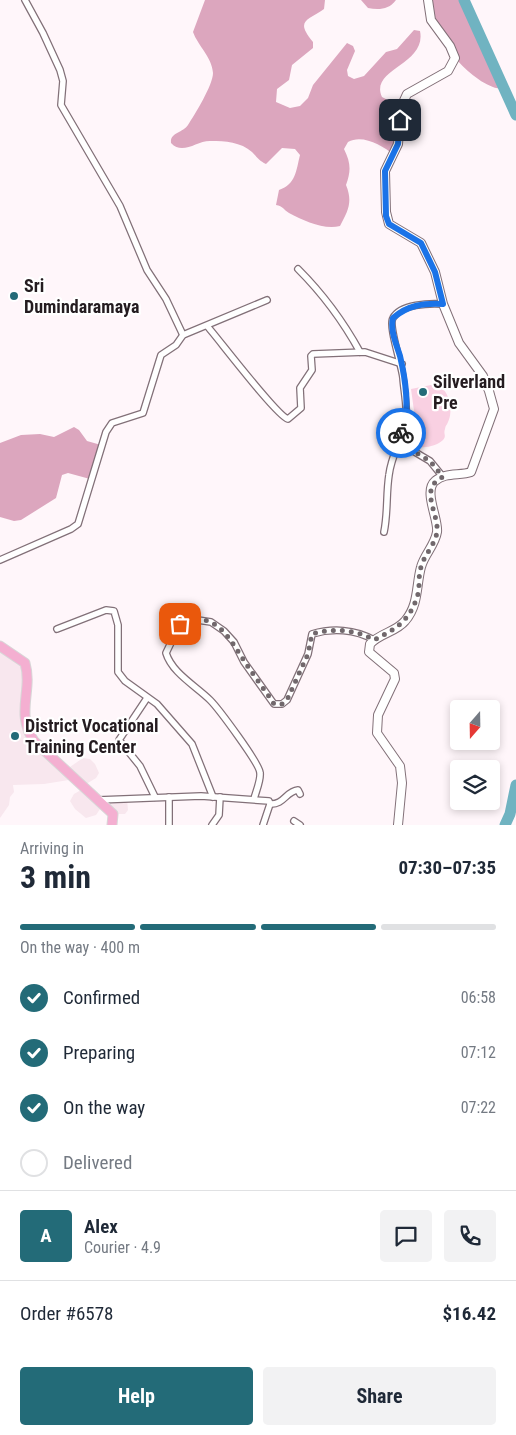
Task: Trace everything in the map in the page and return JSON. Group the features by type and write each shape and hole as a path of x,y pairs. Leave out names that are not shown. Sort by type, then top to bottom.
{"main road":[{"path":"0,646 25,663 27,669 24,719 27,731 34,741 113,814 112,825"}],"street":[{"path":"25,0 44,33 60,70 63,81 61,105 120,206 147,270 166,299 183,335"},
{"path":"398,825 402,783 400,766 377,733 378,715 395,679 394,673 369,652 370,644 406,620 418,594 421,566 435,540 437,530 430,499 432,485 443,477 471,472 494,409 482,376 459,343 443,304 435,272 421,243 389,224 386,212 385,171 398,144 401,108 407,94 448,71 455,58 450,46 432,20 428,0"},
{"path":"298,270 318,290 341,320 360,352"},
{"path":"0,560 71,529 78,524 106,432 112,423 143,412 161,355 176,346 183,335 208,327 267,300"},
{"path":"384,532 387,520 388,476 404,427 406,410 402,364 392,329 393,318 407,308 424,303 443,304"},
{"path":"208,327 252,379 271,406 288,419 301,408 300,388 312,370 311,356 313,354 360,352 402,364"},
{"path":"398,442 430,461 443,477"},
{"path":"57,629 106,610 114,611 118,625 118,672 125,681 146,698 157,704 192,744 216,797 219,815 212,825"},
{"path":"254,799 260,772 255,760 211,701 168,660 166,653 180,624 192,619 204,620 224,631 274,704 282,704 287,700 308,654 312,634 328,629 364,634 374,640"},
{"path":"146,698 119,740 140,766 155,797"},
{"path":"270,804 281,802 294,790 298,790 300,794"},
{"path":"98,800 155,797 216,797 254,799 269,801 270,804"},
{"path":"169,797 169,825"},
{"path":"263,825 270,804"},
{"path":"294,821 300,825"}],"shaded area":[{"path":"205,0 325,0 324,9 308,19 304,25 313,42 313,48 292,65 289,80 277,89 276,102 290,108 300,106 308,98 313,85 347,43 353,46 355,51 347,70 348,76 354,79 364,76 386,52 397,49 414,30 420,31 420,42 415,52 383,80 380,88 382,97 401,107 394,155 378,144 359,139 348,142 344,149 350,167 346,185 349,201 347,211 340,226 327,227 314,224 276,205 279,190 292,181 296,172 300,155 295,149 282,148 266,164 248,149 233,143 206,141 180,148 171,143 171,139 188,125 203,99 212,78 212,67 208,57 193,32"},
{"path":"361,0 396,0 390,6 376,9 368,8"},
{"path":"428,0 464,0 503,89 492,87 481,81 470,73 450,52 435,29 430,17"},
{"path":"436,384 447,395 450,417 443,440 432,446 421,447 414,438 415,418 411,389"},
{"path":"74,427 79,430 87,441 101,445 90,479 68,473 62,475 56,498 21,520 14,521 0,517 0,443 21,435 40,434 54,437"},
{"name":"District Vocational Training Center","path":"0,646 22,659 27,731 67,769 83,758 90,759 95,764 99,773 96,778 83,786 75,779 44,784 13,785 14,792 10,797 9,805 0,818"},
{"path":"81,790 98,800 127,799 128,810 125,814 113,814 99,801 100,809 96,815 86,818 75,809 70,801 74,794"}],"waterway":[{"path":"464,0 516,115"},
{"path":"505,825 510,814 516,785"}],"way so far":[{"path":"180,624 192,619 204,620 211,622 224,631 234,642 244,662 274,704 282,704 287,700 308,654 312,634 328,629 364,634 374,640 406,620 418,594 421,566 435,540 437,530 430,499 432,485 443,477 430,461 398,442 401,433"}],"place":[{"name":"Sri Dumindaramaya","path":"14,296"},
{"name":"Silverland Pre","path":"423,392"},
{"name":"District Vocational Training Center","path":"15,736"}],"route":[{"path":"400,120 398,144 385,171 386,216 389,224 414,237 421,243 435,272 443,304 424,303 407,308 393,318 392,329 402,364 406,406 404,427 401,433"}]}
